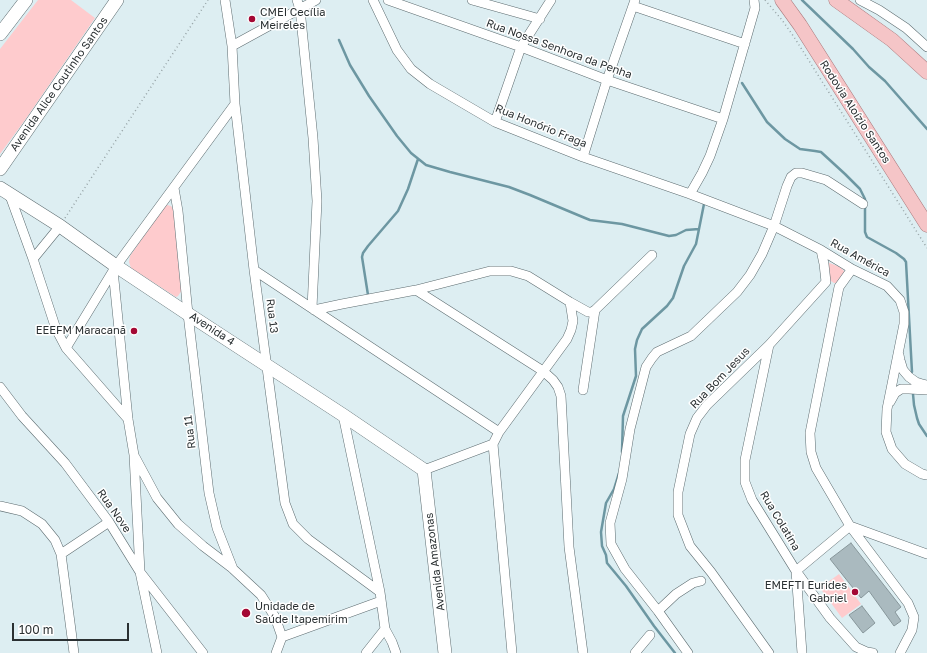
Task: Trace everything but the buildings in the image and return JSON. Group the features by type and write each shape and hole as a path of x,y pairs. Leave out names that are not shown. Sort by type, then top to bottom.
{"main road":[{"name":"Rodovia Aloízio Santos","path":"782,0 800,25 927,225"},
{"path":"836,0 892,40 927,72"}],"street":[{"path":"0,34 26,0"},
{"name":"Avenida Alice Coutinho Santos","path":"0,169 117,0"},
{"name":"Rua 13","path":"225,0 232,46 235,104 254,270 285,503 294,524 308,539 380,592"},
{"path":"297,0 300,9 313,138 317,201 313,309"},
{"path":"232,46 316,0"},
{"name":"Rua Honório Fraga","path":"373,0 397,50 411,69 430,84 495,122 583,157 713,202"},
{"name":"Rua Nossa Senhora da Penha","path":"388,0 521,47 607,80 723,119"},
{"path":"472,0 540,19"},
{"path":"495,122 521,47 551,0"},
{"path":"690,194 710,156 723,119 755,8 754,0"},
{"path":"864,1 906,28 927,47"},
{"path":"583,157 607,80 634,3 745,44"},
{"path":"66,348 115,268 235,104"},
{"path":"688,653 625,569 611,544 610,523 622,480 630,429 646,367 657,352 691,336 737,292 750,275 762,254 774,226 787,186 791,177 796,173 802,173 826,180 863,204"},
{"name":"Rua 11","path":"174,188 178,211 188,314 210,493 217,528 233,569 260,596 275,616 282,637"},
{"path":"4,190 33,259 56,329 66,348 128,419"},
{"name":"Avenida 4","path":"4,190 60,226 115,268 342,414 424,470"},
{"name":"Rua América","path":"713,202 774,226 821,250 852,269 886,286 900,300 904,312 904,324 886,409 886,432 892,449 905,464 922,474 927,475"},
{"path":"33,259 60,226"},
{"path":"821,250 826,282 839,287"},
{"path":"583,390 591,311 652,255"},
{"path":"115,268 128,419 134,455 140,572 157,653"},
{"path":"852,269 839,287 810,433 811,452 816,468 850,526 908,604 914,617 912,630 900,653"},
{"path":"254,270 499,432"},
{"path":"313,309 416,290 490,271 510,271 528,276 570,302 591,311"},
{"name":"Rua Bom Jesus","path":"769,653 711,572 690,546 678,515 678,492 690,434 697,418 707,405 769,345 826,282"},
{"path":"416,290 543,371 558,387 561,396 569,547 583,653"},
{"path":"512,653 493,444 499,432 572,330 573,321 570,302"},
{"name":"Rua Colatina","path":"769,345 745,460 745,482 752,500 796,571 830,618 856,647 873,653"},
{"path":"899,349 903,370 916,382 927,385"},
{"name":"Rua Nove","path":"0,387 22,416 65,463 109,522 140,572 203,653"},
{"path":"886,409 895,393 901,389 909,388 927,390"},
{"path":"342,414 380,592 385,629 396,653"},
{"path":"424,470 493,444"},
{"path":"134,455 157,498 178,524 233,569"},
{"name":"Avenida Amazonas","path":"424,470 445,653"},
{"path":"0,506 22,511 42,524 55,540 61,554 74,653"},
{"path":"61,554 109,522"},
{"path":"850,526 927,554"},
{"path":"802,653 796,571 850,526"},
{"path":"658,611 676,594 693,583 700,581"},
{"path":"276,653 282,637 381,601"},
{"path":"366,653 385,629"},
{"path":"635,653 650,635"}],"path":[{"path":"60,226 208,0"},
{"path":"765,0 794,37 927,248"}],"shaded area":[{"path":"38,0 71,0 95,18 0,154 0,49"},
{"path":"167,205 171,206 173,209 178,249 182,290 176,297 131,268 129,262 130,256"},
{"path":"827,262 840,267 845,272 838,283 834,283 828,279"},
{"path":"839,574 861,604 842,618 820,588"}],"waterway":[{"path":"802,0 885,81 927,129"},
{"path":"339,40 350,65 369,96 411,153 426,165 509,187 590,220 622,224 669,236 676,235 686,230 699,229"},
{"path":"742,83 767,122 785,139 800,149 821,152 860,189 865,199 865,232 867,237 896,253 906,262 912,372"},
{"path":"368,295 362,257 363,253 398,211 408,189 418,159"},
{"path":"622,452 623,416 636,376 635,349 637,340 642,329 667,306 673,298 684,266 696,244 704,204"},
{"path":"913,394 917,418 927,436"},
{"path":"619,473 614,489 606,503 601,532 602,546 606,555 607,563 626,586 675,653"}],"place":[{"name":"CMEI Cecília Meireles","path":"252,19"},
{"name":"EEEFM Maracanã","path":"134,331"},
{"name":"EMEFTI Eurides Gabriel","path":"855,592"},
{"name":"Unidade de Saúde Itapemirim","path":"246,613"}]}
